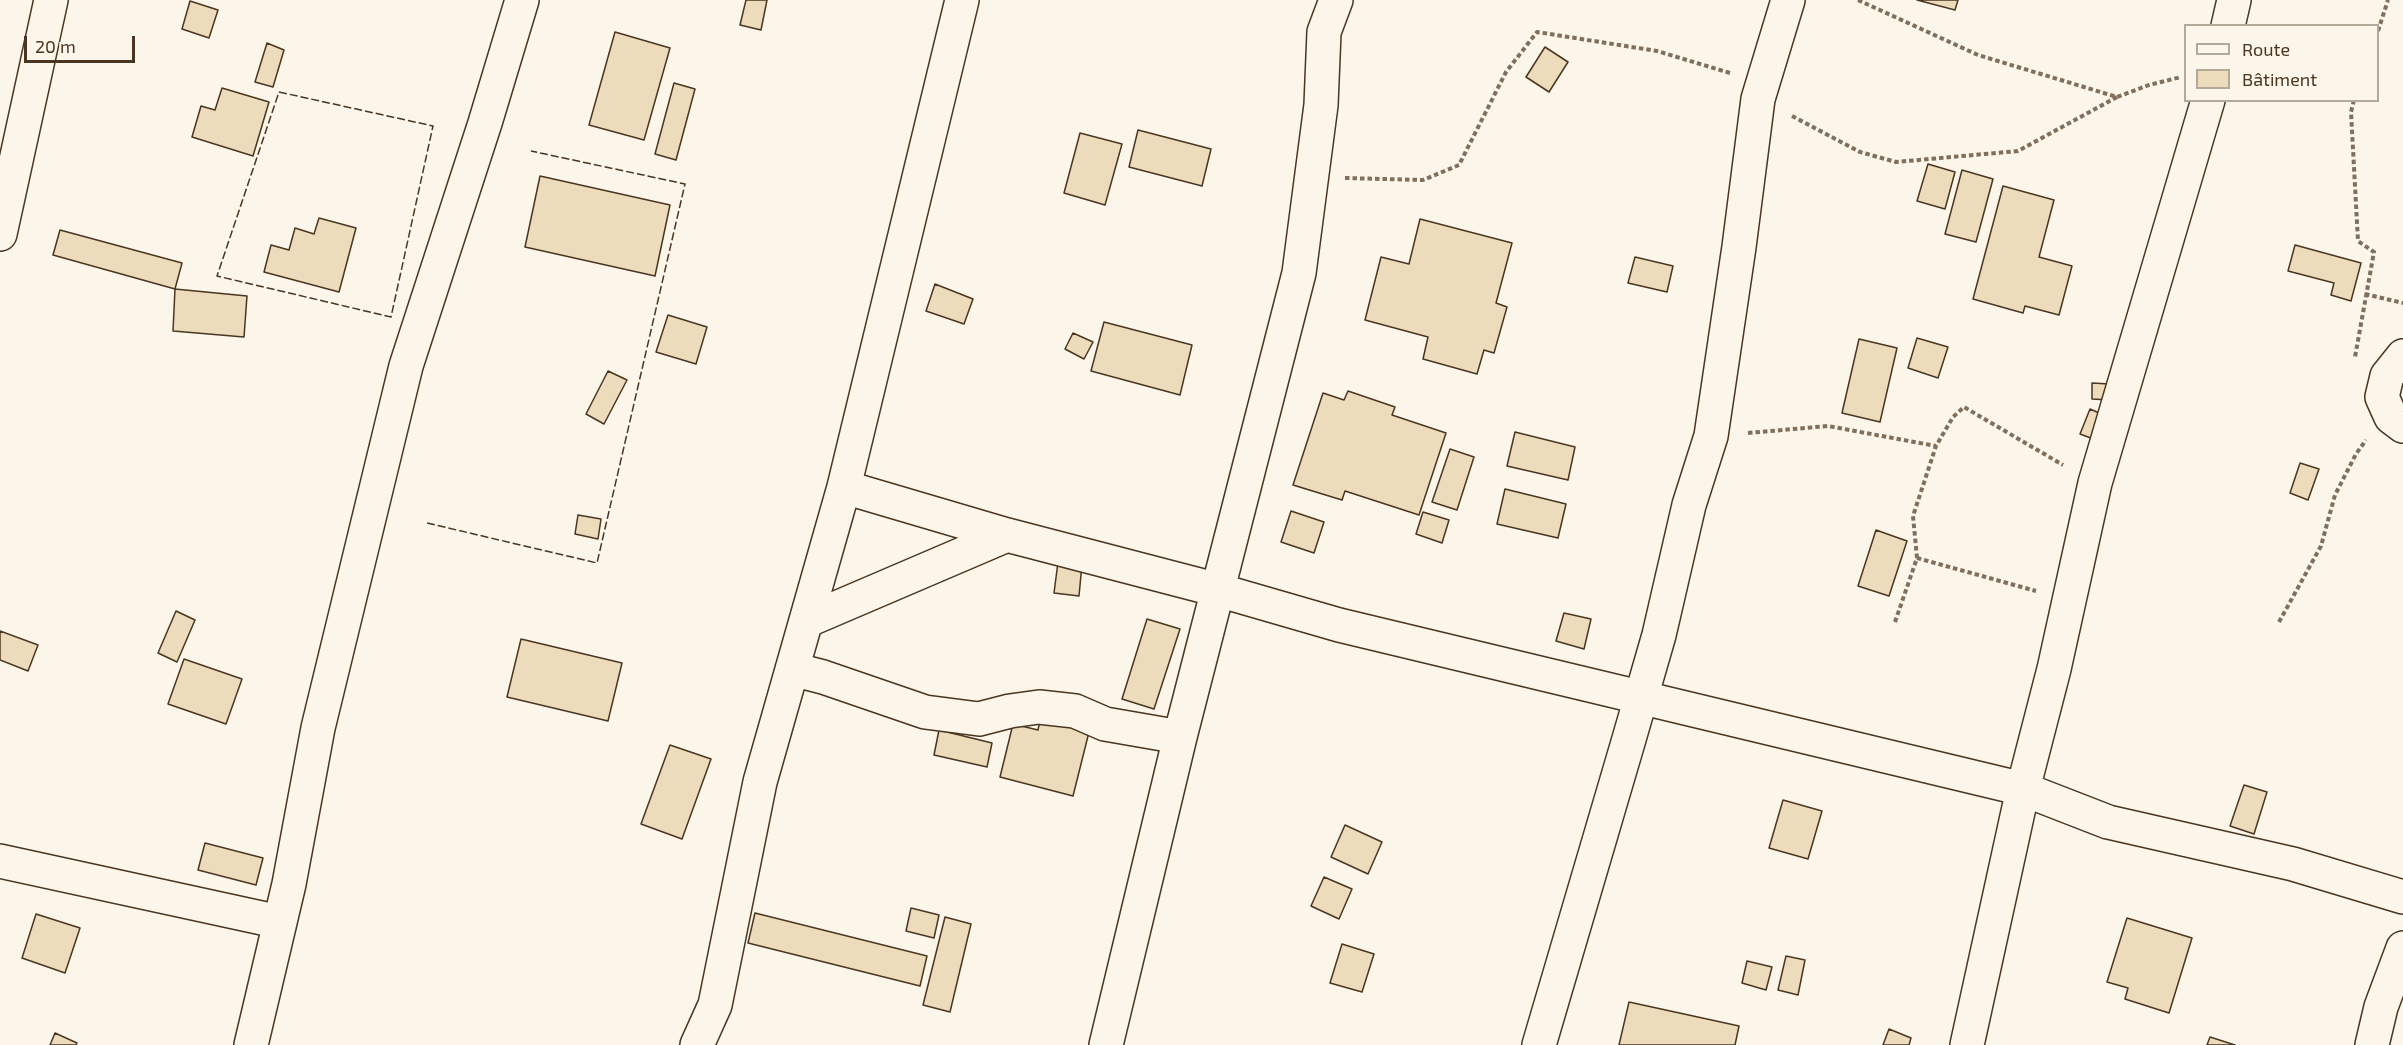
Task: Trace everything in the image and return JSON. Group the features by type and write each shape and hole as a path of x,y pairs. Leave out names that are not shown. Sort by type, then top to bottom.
{"street":[{"path":"0,234 51,0"},
{"path":"251,1045 289,884 318,728 406,366 522,0"},
{"path":"697,1045 715,1005 760,782 844,487 962,0"},
{"path":"1106,1045 1180,738 1299,273 1321,105 1324,32 1336,0"},
{"path":"1539,1045 1659,634 1689,505 1711,436 1758,99 1788,0"},
{"path":"2228,24 2234,0"},
{"path":"1967,1045 2023,789 2055,669 2095,483 2207,102"},
{"path":"2397,421 2382,396 2387,376 2403,356"},
{"path":"844,487 1007,535 1218,590 1339,625 2023,789 2108,822 2293,864 2403,897"},
{"path":"806,621 1007,535"},
{"path":"792,669 823,677 925,712 979,718 1039,707 1075,711 1106,724 1180,738"},
{"path":"0,861 280,922"},
{"path":"2372,1045 2381,1007 2403,948"}],"path":[{"path":"1858,0 1978,56 2117,97"},
{"path":"2379,28 2388,0"},
{"path":"1312,178 1423,180 1459,165 1506,72 1537,32 1657,51 1729,71 1758,99 1860,152 1896,162 2018,151 2117,97 2149,85 2184,76"},
{"path":"2354,102 2351,112 2358,241 2374,252 2354,364"},
{"path":"2366,294 2403,303"},
{"path":"1895,622 1917,558 1912,516 1936,446 1953,417 1964,407 2095,483"},
{"path":"2279,622 2320,546 2335,495 2356,454 2380,423 2397,421"},
{"path":"1711,436 1828,426 1936,446"},
{"path":"1917,558 2041,592 2070,595"}],"building":[{"path":"746,0 767,0 761,30 740,25"},
{"path":"1917,0 1958,0 1955,10"},
{"path":"190,1 218,10 209,38 182,29"},
{"path":"615,32 670,48 644,140 589,125"},
{"path":"267,43 284,50 273,87 255,82"},
{"path":"1545,47 1568,62 1549,92 1526,77"},
{"path":"674,83 695,89 676,160 655,154"},
{"path":"222,88 269,102 253,156 192,137 201,106 215,110"},
{"path":"1138,130 1211,149 1202,186 1129,167"},
{"path":"1080,133 1122,144 1105,205 1064,193"},
{"path":"1928,164 1955,172 1945,209 1917,201"},
{"path":"1962,170 1993,179 1976,242 1945,234"},
{"path":"540,176 670,205 655,276 525,247"},
{"path":"2003,186 2054,200 2039,257 2072,266 2059,315 2025,306 2023,313 1973,299"},
{"path":"319,218 356,228 339,292 264,272 271,245 289,250 295,228 314,234"},
{"path":"1420,219 1512,243 1496,303 1507,307 1494,353 1484,350 1477,374 1423,359 1428,337 1365,320 1381,257 1409,264"},
{"path":"60,230 182,263 175,289 53,255"},
{"path":"2295,245 2361,263 2351,301 2331,295 2334,283 2288,271"},
{"path":"1635,257 1673,266 1667,292 1628,283"},
{"path":"935,284 973,299 964,324 926,311"},
{"path":"175,289 247,296 244,337 173,331"},
{"path":"668,315 707,327 696,364 656,352"},
{"path":"1104,322 1192,345 1180,395 1091,371"},
{"path":"1073,333 1093,342 1084,359 1065,349"},
{"path":"1917,338 1948,347 1938,378 1908,368"},
{"path":"1859,339 1897,348 1880,422 1842,413"},
{"path":"608,371 627,380 604,424 586,414"},
{"path":"2092,383 2110,384 2109,400 2092,399"},
{"path":"1348,391 1395,407 1392,415 1446,433 1419,515 1345,491 1342,500 1293,485 1323,393 1344,400"},
{"path":"2090,409 2106,416 2096,440 2080,434"},
{"path":"1515,432 1575,447 1568,480 1507,466"},
{"path":"1450,449 1474,457 1457,510 1432,502"},
{"path":"2300,463 2319,469 2308,500 2290,493"},
{"path":"1505,489 1566,504 1558,538 1497,524"},
{"path":"1291,511 1324,522 1314,553 1281,542"},
{"path":"1423,512 1449,520 1442,543 1416,534"},
{"path":"578,515 601,519 598,539 575,534"},
{"path":"1876,530 1907,541 1889,596 1858,586"},
{"path":"1058,562 1082,564 1079,596 1054,593"},
{"path":"176,611 195,620 177,662 158,653"},
{"path":"1564,613 1591,619 1584,649 1556,641"},
{"path":"1147,619 1180,629 1154,709 1122,699"},
{"path":"0,631 38,645 28,671 0,660"},
{"path":"521,639 622,663 608,721 507,697"},
{"path":"184,659 242,679 226,724 168,704"},
{"path":"1040,720 1089,732 1073,796 1000,777 1013,724 1038,730"},
{"path":"939,730 992,743 987,767 934,755"},
{"path":"670,745 711,759 682,839 641,824"},
{"path":"2244,785 2267,792 2254,834 2230,826"},
{"path":"1783,800 1822,811 1808,859 1769,848"},
{"path":"1345,825 1382,842 1368,874 1331,857"},
{"path":"205,843 263,858 256,885 198,870"},
{"path":"1324,877 1352,889 1339,919 1311,906"},
{"path":"911,908 939,915 934,938 906,931"},
{"path":"755,913 927,956 920,986 748,943"},
{"path":"36,914 80,928 65,973 22,958"},
{"path":"945,917 971,924 950,1012 923,1005"},
{"path":"2127,918 2192,938 2169,1013 2125,999 2128,988 2107,982"},
{"path":"1342,944 1374,954 1362,992 1330,983"},
{"path":"1786,956 1805,960 1798,995 1778,990"},
{"path":"1747,961 1772,967 1766,990 1742,983"},
{"path":"1629,1002 1739,1026 1735,1045 1619,1045"},
{"path":"1889,1029 1911,1038 1909,1045 1883,1045"},
{"path":"55,1033 77,1043 76,1045 50,1045"},
{"path":"2210,1037 2235,1045 2207,1045"}],"fence":[{"path":"279,92 433,126 391,317 217,276 279,92"},
{"path":"427,523 597,563 685,184 531,151"}]}
